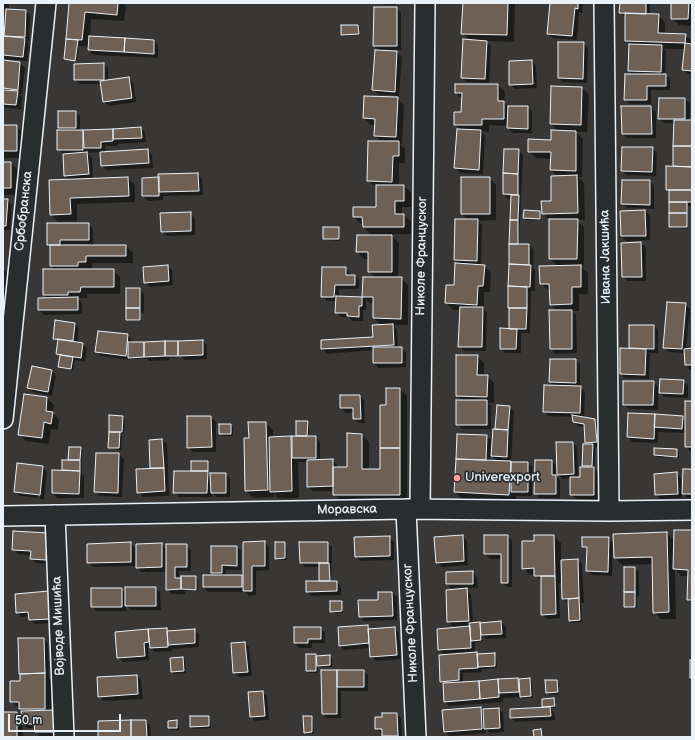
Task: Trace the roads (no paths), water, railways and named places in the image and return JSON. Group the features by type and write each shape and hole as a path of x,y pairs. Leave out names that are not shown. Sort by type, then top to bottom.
{"street":[{"name":"Србобранска","path":"3,419 46,3"},
{"name":"Николе Француског","path":"416,737 413,509 424,3"},
{"name":"Ивана Јакшића","path":"604,3 609,510"},
{"name":"Моравска","path":"3,516 413,509 692,510"},
{"name":"Војводе Мишића","path":"55,515 64,737"}],"place":[{"name":"Univerexport","path":"457,478"}]}
